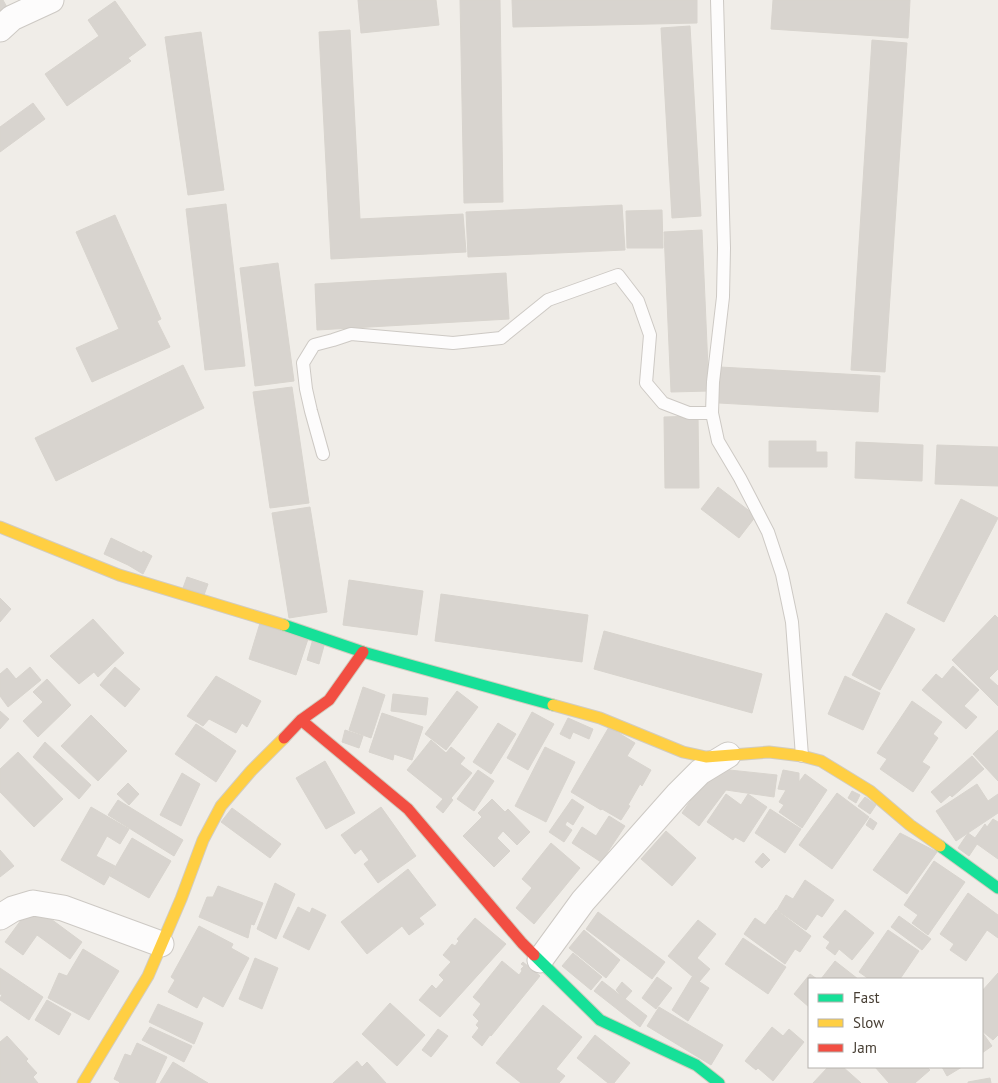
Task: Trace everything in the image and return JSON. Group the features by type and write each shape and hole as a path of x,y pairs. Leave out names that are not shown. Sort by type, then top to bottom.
{"street":[{"path":"0,29 12,18 51,0"},
{"path":"0,527 119,575 295,628 363,652 600,718 683,752 706,756 769,752 802,756 821,761 870,791 910,825 998,888"},
{"path":"83,1083 156,960 203,840 221,806 251,771 301,720 329,700 363,652"},
{"path":"301,720 408,809 522,943 600,1020 696,1065 719,1083"},
{"path":"540,960 583,901 678,794 700,772 728,755"},
{"path":"0,917 13,909 32,903 63,908 161,944"}],"lane":[{"path":"717,0 724,248 723,297 713,382 712,413 718,441 768,532 782,574 792,622 802,756"},
{"path":"322,454 306,389 303,363 314,345 351,334 454,343 501,338 548,300 618,275 638,300 650,335 646,383 663,404 689,413 712,413"}],"building":[{"path":"0,0 3,0 8,9 0,14"},
{"path":"358,0 436,0 439,25 361,33"},
{"path":"460,0 500,0 503,202 464,203"},
{"path":"512,0 697,0 697,23 513,27"},
{"path":"773,0 910,0 908,38 771,29"},
{"path":"115,1 146,45 128,58 131,61 67,106 45,74 99,36 88,20"},
{"path":"690,26 701,216 672,218 661,28"},
{"path":"350,30 360,219 463,214 466,252 331,259 319,32"},
{"path":"201,32 224,190 188,195 165,37"},
{"path":"872,40 907,43 885,372 851,370"},
{"path":"33,103 45,119 0,152 0,127"},
{"path":"226,204 245,366 205,370 186,209"},
{"path":"622,205 625,250 468,257 466,212"},
{"path":"662,210 663,248 627,248 626,211"},
{"path":"115,215 161,319 157,321 170,347 92,382 76,348 119,329 76,232"},
{"path":"702,230 709,391 671,392 664,232"},
{"path":"278,263 294,381 255,386 240,268"},
{"path":"506,273 509,319 317,330 315,284"},
{"path":"183,365 204,408 56,481 35,438"},
{"path":"720,367 880,376 878,412 719,403"},
{"path":"292,387 309,503 270,508 253,392"},
{"path":"698,416 699,488 665,488 664,417"},
{"path":"769,441 816,441 816,452 827,452 827,467 769,467"},
{"path":"856,442 923,445 922,481 855,478"},
{"path":"937,445 998,447 998,486 935,484"},
{"path":"718,487 756,516 739,538 701,509"},
{"path":"961,499 998,518 944,622 907,603"},
{"path":"310,507 327,612 289,618 272,513"},
{"path":"111,538 152,556 143,574 104,554"},
{"path":"187,577 208,584 204,595 183,588"},
{"path":"349,580 423,591 417,635 343,625"},
{"path":"441,594 588,615 582,662 435,641"},
{"path":"0,598 11,609 0,622"},
{"path":"886,613 915,629 880,690 852,675"},
{"path":"995,615 998,618 998,669 989,678 998,686 998,706 952,660"},
{"path":"93,619 124,653 98,677 94,672 79,684 50,656"},
{"path":"260,623 308,639 296,675 249,659"},
{"path":"604,631 762,674 752,713 594,669"},
{"path":"313,639 325,642 319,664 307,660"},
{"path":"953,666 979,690 964,706 977,717 966,729 922,690 936,674 942,679"},
{"path":"30,667 41,680 8,707 0,696 0,674 7,668 16,679"},
{"path":"115,667 140,689 125,707 100,685"},
{"path":"216,676 261,701 247,727 242,723 236,733 209,719 203,726 187,716"},
{"path":"845,676 880,693 863,730 828,714"},
{"path":"47,679 71,705 38,737 23,721 43,702 33,692"},
{"path":"363,687 385,695 371,738 349,730"},
{"path":"457,691 478,707 446,750 425,734"},
{"path":"393,694 428,698 426,715 391,711"},
{"path":"912,701 942,722 933,734 938,738 922,762 930,767 913,792 880,769 887,759 877,753"},
{"path":"0,711 9,719 0,729"},
{"path":"532,712 554,724 528,770 507,758"},
{"path":"382,713 423,727 412,760 394,754 393,760 369,752"},
{"path":"91,715 127,751 98,781 61,746"},
{"path":"568,718 593,729 589,739 573,732 570,739 560,734"},
{"path":"498,723 516,734 491,774 473,762"},
{"path":"196,724 236,751 216,782 175,754"},
{"path":"609,727 635,743 627,756 651,770 642,786 640,784 621,820 571,792"},
{"path":"345,730 363,736 359,748 342,742"},
{"path":"998,730 998,781 973,754"},
{"path":"431,740 446,753 451,747 465,758 460,764 472,773 451,798 453,800 443,813 436,807 443,799 407,770"},
{"path":"45,742 91,785 79,799 33,757"},
{"path":"545,747 575,762 546,822 515,806"},
{"path":"18,752 63,799 34,827 0,792 0,769"},
{"path":"972,756 984,769 952,797 950,795 941,803 931,792"},
{"path":"325,761 355,813 326,829 296,778"},
{"path":"720,769 777,775 774,797 726,790 699,826 682,813 710,772"},
{"path":"478,770 494,781 474,811 457,799"},
{"path":"783,770 799,773 799,782 805,774 827,790 802,828 779,812 784,805 779,802 786,790 778,789"},
{"path":"182,773 200,784 181,826 160,815"},
{"path":"128,783 139,794 129,805 117,794"},
{"path":"977,784 988,801 998,794 998,813 956,841 936,811"},
{"path":"852,791 860,795 856,803 848,798"},
{"path":"837,793 869,817 832,869 799,845"},
{"path":"726,794 741,805 748,794 767,807 744,842 735,837 733,840 707,822"},
{"path":"865,797 876,805 870,814 858,806"},
{"path":"492,799 505,812 508,809 530,832 517,845 503,831 497,838 510,851 494,867 463,836 482,817 478,813"},
{"path":"572,799 584,807 573,825 567,821 565,825 572,830 564,842 549,832"},
{"path":"118,800 183,840 174,856 108,815"},
{"path":"91,807 129,829 120,844 107,836 96,856 115,866 104,885 61,860"},
{"path":"381,807 416,856 378,883 364,864 369,860 361,849 355,854 341,835"},
{"path":"232,808 281,844 270,858 221,822"},
{"path":"770,809 801,829 785,853 755,833"},
{"path":"609,816 625,826 601,862 572,843 582,827 596,836"},
{"path":"870,818 877,823 873,830 866,825"},
{"path":"993,819 998,822 998,859 977,844 969,856 958,848 968,833 975,838 985,824 987,827"},
{"path":"666,831 696,858 672,886 641,859"},
{"path":"900,833 937,852 907,894 873,870"},
{"path":"132,838 171,861 149,898 110,876"},
{"path":"551,843 580,868 534,924 516,908 532,888 522,879"},
{"path":"0,850 14,866 0,877"},
{"path":"763,853 770,860 762,868 755,862"},
{"path":"934,861 965,882 928,935 912,923 918,915 904,905"},
{"path":"408,869 436,905 419,918 424,924 409,935 402,926 367,954 341,922"},
{"path":"805,880 834,900 822,917 817,914 806,930 777,910 786,895 793,899"},
{"path":"275,883 295,894 276,939 257,929"},
{"path":"218,886 263,903 254,925 251,924 248,938 199,917 207,897 213,897"},
{"path":"968,893 998,915 998,938 987,930 966,961 950,950 954,944 940,934"},
{"path":"32,905 82,942 70,959 37,935 23,955 5,942"},
{"path":"298,907 310,913 312,908 326,915 309,950 283,937"},
{"path":"776,910 811,936 800,952 795,949 785,964 744,934 755,918 765,925"},
{"path":"845,910 874,933 852,960 839,949 835,955 826,948 830,942 823,937"},
{"path":"598,912 665,962 652,979 586,929"},
{"path":"899,916 931,939 922,950 891,927"},
{"path":"475,918 506,944 440,1017 419,1000 432,985 436,989 444,980 439,975 451,962 443,955 452,944 455,946 459,941 457,939"},
{"path":"698,920 716,934 697,958 710,969 699,982 668,956"},
{"path":"199,926 233,944 231,948 249,958 223,1007 203,996 197,1008 168,992 175,980 171,977"},
{"path":"584,930 620,960 606,978 569,948"},
{"path":"888,930 919,951 901,978 868,978 859,972"},
{"path":"743,938 786,967 768,994 725,964"},
{"path":"83,949 119,971 89,1020 48,998 59,973 67,976"},
{"path":"573,953 602,977 591,990 562,966"},
{"path":"255,958 278,968 262,1009 239,999"},
{"path":"502,961 519,975 524,966 521,964 523,962 540,976 482,1046 472,1037 479,1028 476,1025 479,1021 473,1015 481,1004 473,997"},
{"path":"835,961 857,978 822,978"},
{"path":"0,968 43,997 29,1020 0,1000 2,995 0,994"},
{"path":"998,973 998,1035 993,1040 983,1032 983,990"},
{"path":"810,974 816,978 808,978 808,1006 794,994"},
{"path":"657,977 672,988 656,1009 642,998"},
{"path":"692,977 709,988 688,1021 672,1010"},
{"path":"602,981 647,1016 640,1027 594,991"},
{"path":"622,982 632,991 625,999 616,990"},
{"path":"47,1000 71,1014 59,1035 35,1020"},
{"path":"390,1003 425,1035 397,1066 362,1034"},
{"path":"158,1004 203,1023 194,1044 149,1022"},
{"path":"543,1005 582,1037 556,1069 565,1076 559,1083 521,1083 496,1063"},
{"path":"659,1007 723,1045 711,1065 647,1026"},
{"path":"150,1027 192,1046 184,1062 142,1040"},
{"path":"772,1027 783,1036 789,1029 804,1042 773,1081 758,1068 756,1070 745,1061"},
{"path":"438,1029 448,1036 431,1057 422,1050"},
{"path":"983,1033 992,1046 983,1052"},
{"path":"595,1035 630,1063 614,1083 608,1083 577,1058"},
{"path":"7,1036 28,1059 26,1061 37,1073 33,1077 38,1083 0,1083 0,1042"},
{"path":"137,1043 167,1057 155,1083 119,1083 114,1079 125,1054 131,1056"},
{"path":"357,1061 362,1067 367,1062 386,1083 333,1083"},
{"path":"173,1062 208,1083 160,1083"},
{"path":"827,1068 844,1068 861,1083 813,1083"},
{"path":"876,1068 928,1068 930,1070 915,1083 889,1083"},
{"path":"943,1068 960,1068 947,1076"},
{"path":"990,1078 991,1083 968,1083 968,1082"}],"traffic: fast":[{"path":"284,625 363,652 553,705"},
{"path":"940,846 998,888"},
{"path":"534,955 600,1020 696,1065 719,1083"}],"traffic: slow":[{"path":"0,527 119,575 284,625"},
{"path":"553,705 600,718 683,752 706,757 769,752 802,756 821,761 870,791 910,825 940,846"},
{"path":"83,1083 148,976 181,899 203,840 221,806 251,771 284,738"}],"traffic: jam":[{"path":"284,738 301,720 329,700 363,652"},
{"path":"301,720 408,809 534,955"}]}
